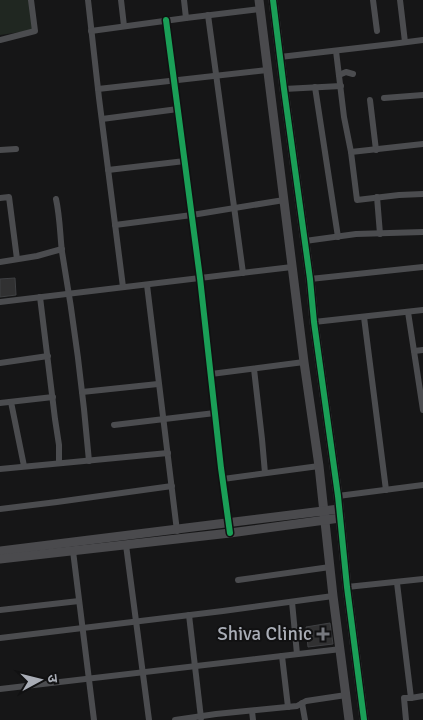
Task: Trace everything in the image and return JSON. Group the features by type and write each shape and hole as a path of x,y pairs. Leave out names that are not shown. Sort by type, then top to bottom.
{"street":[{"path":"0,40 35,30 32,0"},
{"path":"88,0 123,287"},
{"path":"121,0 124,26"},
{"path":"184,0 186,18"},
{"path":"273,0 338,496 347,587 364,720"},
{"path":"373,0 377,31"},
{"path":"400,0 405,42"},
{"path":"91,31 208,15 259,4 350,720"},
{"path":"208,15 243,273"},
{"path":"166,20 230,528"},
{"path":"280,57 423,40"},
{"path":"336,51 357,200 423,194"},
{"path":"98,89 267,70"},
{"path":"339,75 346,72 353,74"},
{"path":"284,89 341,86"},
{"path":"316,87 338,237"},
{"path":"384,98 423,95"},
{"path":"370,100 376,150"},
{"path":"102,119 178,109"},
{"path":"350,152 423,144"},
{"path":"0,150 16,149"},
{"path":"108,170 185,161"},
{"path":"377,197 380,234"},
{"path":"0,198 9,198 17,259"},
{"path":"56,199 70,294 89,461"},
{"path":"115,225 284,200"},
{"path":"305,241 356,234 423,232"},
{"path":"0,262 62,250"},
{"path":"0,302 292,267"},
{"path":"310,279 423,267"},
{"path":"147,284 177,534"},
{"path":"40,297 60,445 59,463"},
{"path":"314,322 423,310"},
{"path":"408,312 423,410"},
{"path":"364,317 386,490"},
{"path":"414,351 423,350"},
{"path":"0,363 48,356"},
{"path":"211,374 304,362"},
{"path":"254,369 265,473"},
{"path":"82,392 158,384"},
{"path":"0,403 53,397"},
{"path":"12,402 24,466"},
{"path":"114,426 215,413"},
{"path":"0,469 168,453"},
{"path":"223,479 319,466"},
{"path":"338,496 423,485"},
{"path":"0,509 172,486"},
{"path":"0,551 177,534 339,513"},
{"path":"0,559 126,545 177,534"},
{"path":"126,545 150,720"},
{"path":"73,551 94,720"},
{"path":"238,580 330,567"},
{"path":"347,587 423,579"},
{"path":"397,583 411,698"},
{"path":"0,638 333,596"},
{"path":"0,610 79,601"},
{"path":"292,602 297,654"},
{"path":"189,615 201,718"},
{"path":"0,690 341,649"},
{"path":"282,656 288,707"},
{"path":"175,720 297,706 306,701 346,695"},
{"path":"406,720 404,698 423,696"},
{"path":"302,703 305,720"},
{"path":"252,711 253,720"}],"shaded area":[{"path":"0,0 31,0 34,30 0,35"}],"building":[{"path":"15,278 16,295 0,297 0,279"},
{"path":"330,623 333,644 308,647 306,627"}],"cycle path":[{"path":"273,0 338,496 347,587 364,720"},
{"path":"166,20 200,278 230,533"}],"place":[{"name":"Shiva Clinic","path":"323,634"}]}
